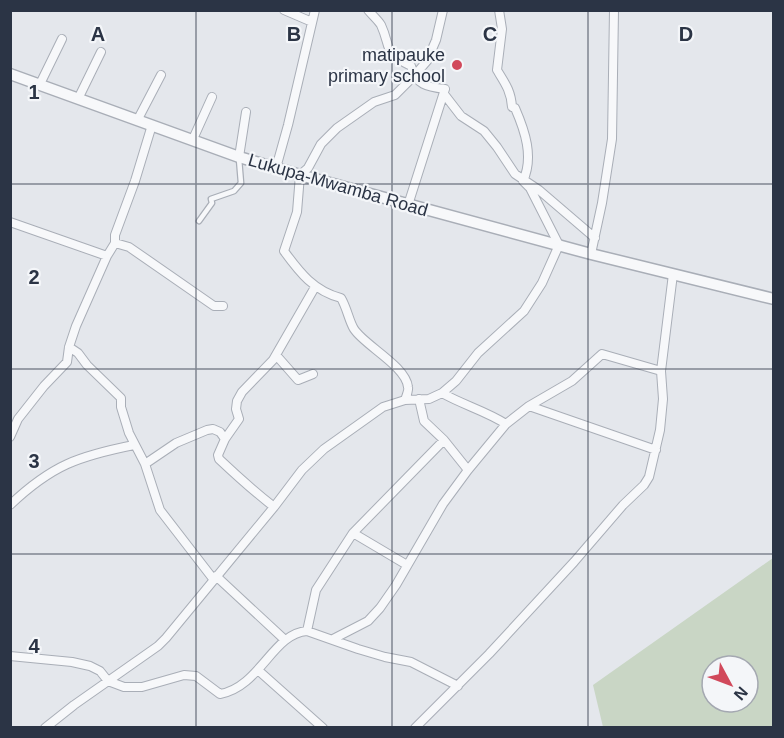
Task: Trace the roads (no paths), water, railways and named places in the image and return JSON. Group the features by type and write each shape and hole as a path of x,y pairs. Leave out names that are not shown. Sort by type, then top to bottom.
{"street":[{"path":"284,10 312,22"},
{"path":"276,168 315,10"},
{"path":"368,10 380,24 388,50 399,60 411,66 414,76 427,87 445,89 408,205"},
{"path":"405,400 408,386 405,379 387,358 353,328 348,310 341,298 315,287 284,251 285,243 295,223 300,175 308,168 321,144 337,128 374,102 395,95 427,61 436,40 443,10"},
{"path":"499,10 502,29 497,70 511,94 512,107 516,108 525,131 528,156 527,172 523,181"},
{"path":"591,254 612,139 614,10"},
{"path":"40,84 62,39"},
{"path":"78,99 100,52"},
{"name":"Lukupa-Mwamba Road","path":"10,74 239,157 276,168 591,254 774,299"},
{"path":"138,119 161,75"},
{"path":"45,728 158,646 302,470 324,449 383,407 405,400 429,399 442,393 456,381 478,353 524,310 542,283 559,245 530,188 515,174 483,131 460,116 444,94"},
{"path":"193,139 212,97"},
{"path":"239,157 246,112"},
{"path":"10,437 18,419 67,362 76,326 106,256 115,243 115,235 135,182 152,124"},
{"path":"523,181 539,190 595,238"},
{"path":"10,222 106,256"},
{"path":"115,243 129,247 214,306 223,306"},
{"path":"415,728 458,686 574,562 623,505 644,485 653,467 663,399 661,371 673,273"},
{"path":"274,507 219,459 218,455 225,439 239,419 236,409 242,392 276,356 315,287"},
{"path":"69,347 78,353 121,398 124,416 134,445 145,464 160,510 215,578 285,640"},
{"path":"333,639 368,621 385,600 443,504 506,424 529,406 572,381 603,354 661,371"},
{"path":"276,356 298,380 313,374"},
{"path":"442,393 494,416 506,424"},
{"path":"419,399 424,421 444,440 468,470"},
{"path":"529,406 656,450"},
{"path":"145,464 176,443 207,430 213,429 220,432 225,439"},
{"path":"307,631 316,590 353,532 444,440"},
{"path":"10,505 40,478 69,462 134,445"},
{"path":"353,532 407,564"},
{"path":"10,656 90,666 100,671 108,681 124,687 142,687 190,675 196,676 220,694 242,684 259,670 285,640 300,631 307,631 367,652 411,662 458,686"},
{"path":"259,670 323,728"}],"lane":[{"path":"199,221 212,203 211,199 234,191 241,183 239,157"}],"place":[{"name":"matipauke primary school","path":"457,65"}]}
